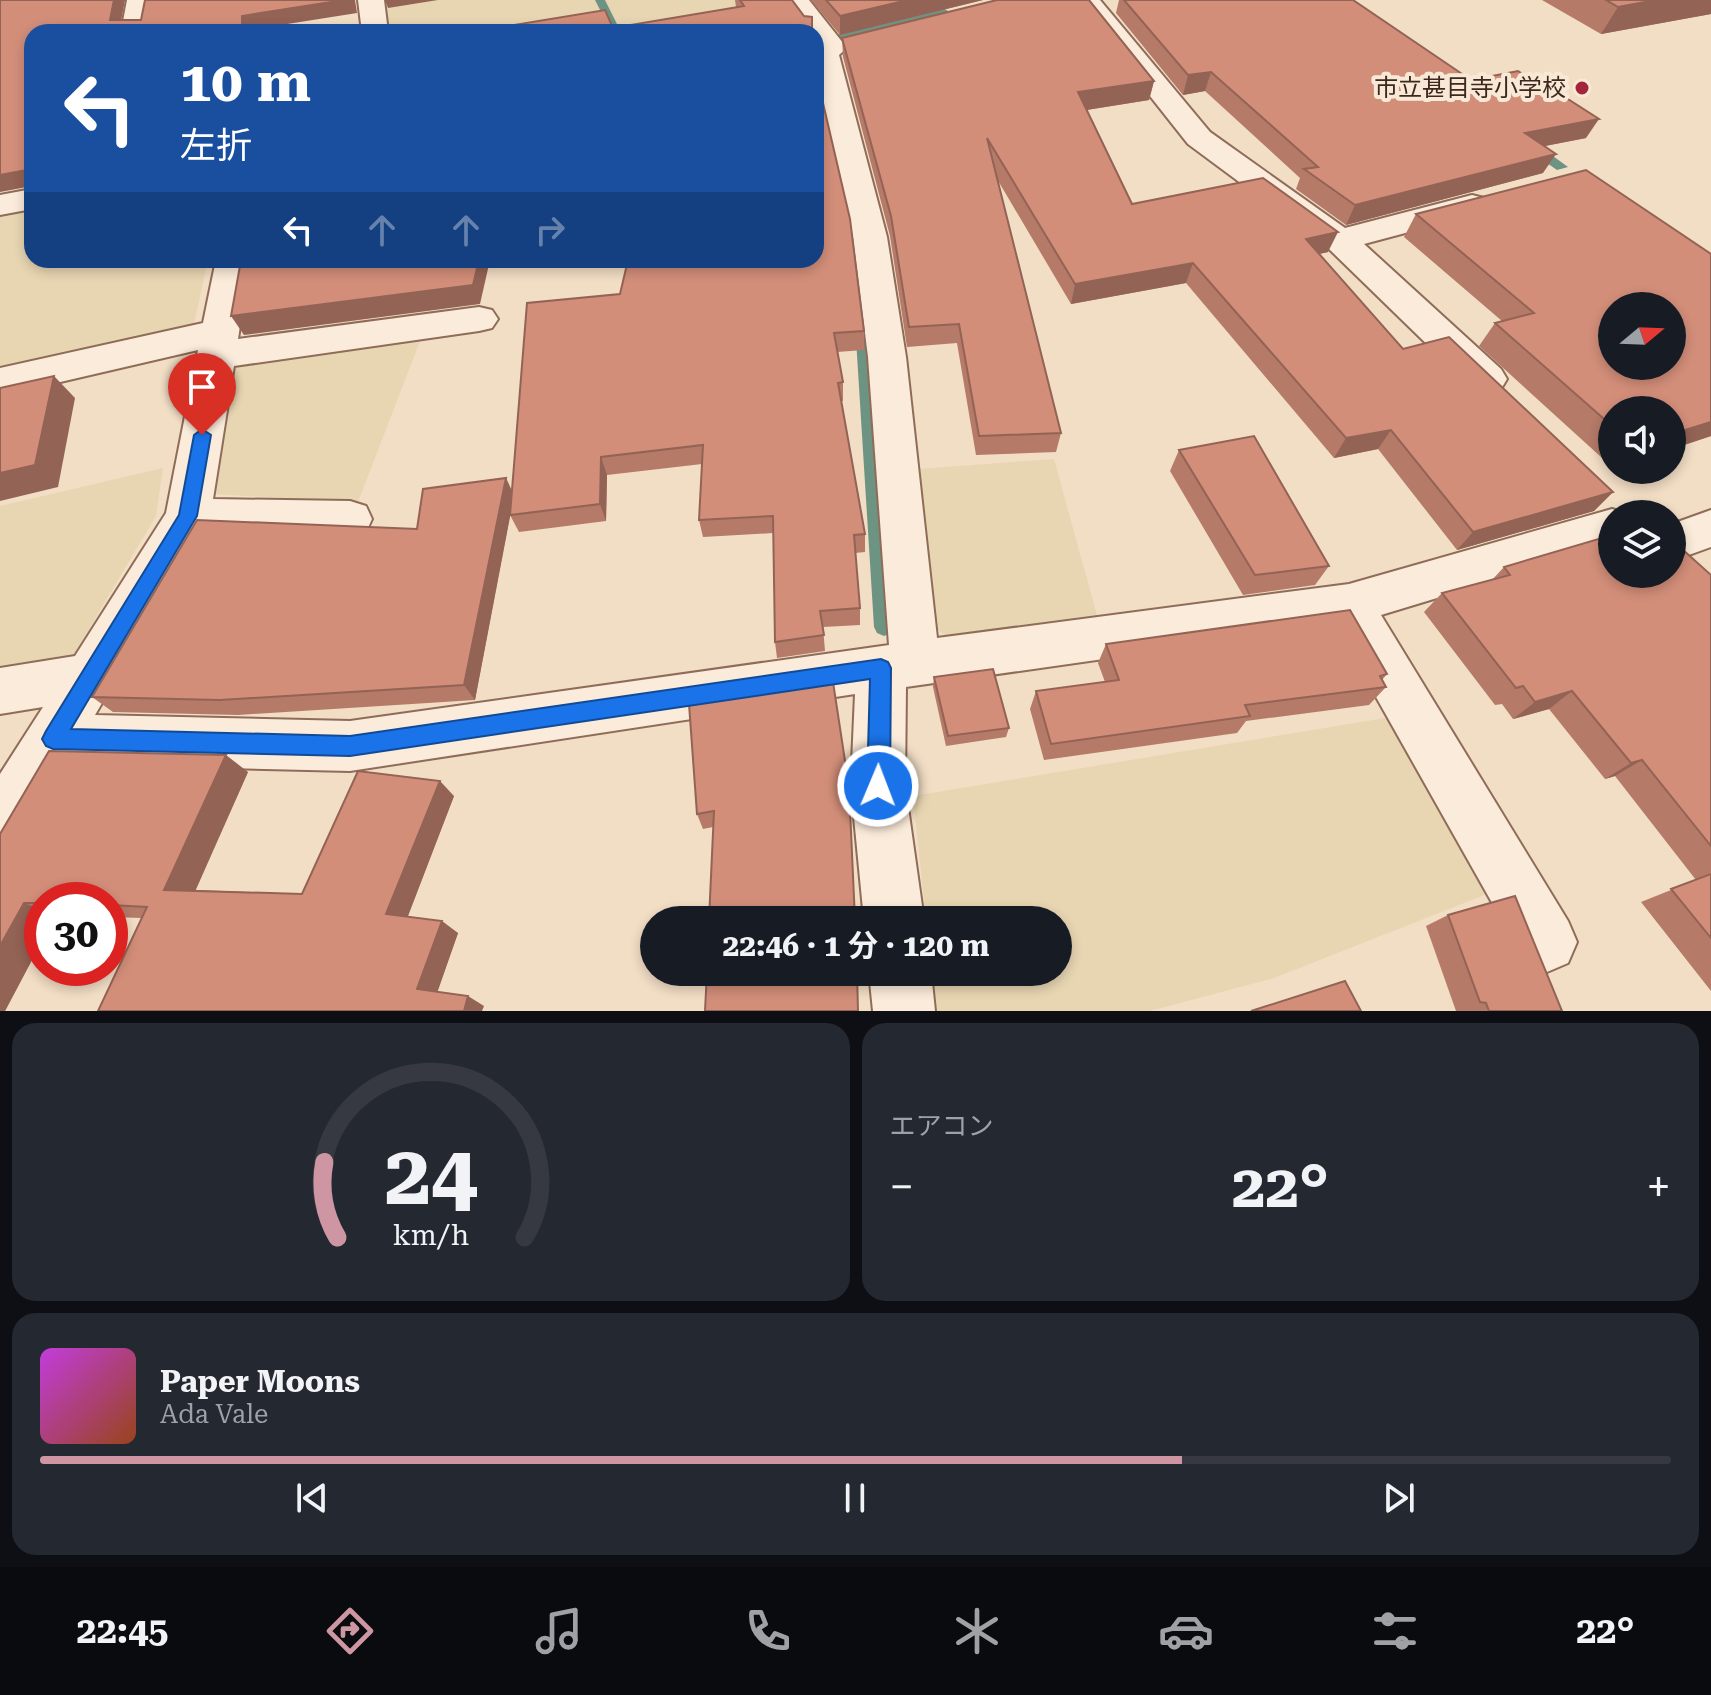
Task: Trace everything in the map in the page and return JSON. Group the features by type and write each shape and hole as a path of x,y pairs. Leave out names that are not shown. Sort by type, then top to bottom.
{"street":[{"path":"136,24 140,0"},
{"path":"371,0 374,24"},
{"path":"796,0 809,24"},
{"path":"1099,3 1199,138 1339,240 1507,398"},
{"path":"861,41 824,50 870,237 887,357 898,666 878,786 892,906"},
{"path":"1339,240 1505,197"},
{"path":"0,205 24,200"},
{"path":"0,825 188,516 232,268"},
{"path":"0,382 218,343 479,319"},
{"path":"188,516 350,519"},
{"path":"53,739 350,746 1349,604 1598,518"},
{"path":"1686,551 1711,528"},
{"path":"1349,604 1547,942"},
{"path":"0,691 91,676"},
{"path":"901,986 904,1011"}],"shaded area":[{"path":"381,0 595,0 606,24 385,24"},
{"path":"605,0 740,0 744,6 636,24 617,24"},
{"path":"24,210 24,268 206,268 193,328 0,372 0,214"},
{"path":"422,336 358,502 211,494 233,366"},
{"path":"1054,459 1098,619 950,639 937,629 917,469"},
{"path":"163,468 156,516 71,659 0,671 0,506"},
{"path":"1391,717 1492,892 1274,978 1150,1011 936,1011 933,986 1072,986 1072,906 925,906 913,796"}],"building":[{"path":"0,0 114,0 110,20 141,20 145,0 344,0 242,16 242,24 24,24 24,170 0,175"},
{"path":"740,0 792,0 804,16 812,17 812,24 637,24 744,6"},
{"path":"826,0 908,0 840,16"},
{"path":"997,0 1089,0 1154,81 1078,92 1132,204 1263,178 1338,232 1306,239 1403,349 1449,337 1598,478 1598,484 1605,484 1613,492 1473,532 1391,430 1346,438 1193,263 1075,284 987,138 1061,433 979,436 959,324 909,327 891,216 842,38"},
{"path":"1124,0 1353,0 1471,80 1518,71 1527,77 1532,76 1599,119 1525,133 1556,154 1355,205 1304,169 1318,167 1211,72 1188,75"},
{"path":"1606,0 1656,0 1618,7"},
{"path":"605,10 611,24 520,24"},
{"path":"824,107 850,219 864,331 834,333 843,382 838,383 865,534 854,535 860,608 820,611 824,635 775,642 773,516 699,520 703,445 601,457 600,504 510,515 527,303 620,294 626,268 824,268"},
{"path":"1586,170 1711,254 1711,422 1686,430 1686,396 1598,396 1598,414 1495,323 1534,313 1416,214"},
{"path":"240,268 477,268 473,285 231,316"},
{"path":"54,376 35,465 0,473 0,388"},
{"path":"1254,436 1329,566 1255,575 1179,450"},
{"path":"506,478 464,685 220,700 92,697 197,520 417,529 423,489"},
{"path":"1598,539 1598,588 1686,588 1686,553 1711,575 1711,846 1642,760 1631,763 1572,691 1535,702 1523,686 1516,688 1442,593 1510,575 1504,567"},
{"path":"1350,610 1387,674 1380,676 1386,687 1245,705 1250,716 1051,744 1036,691 1119,680 1106,644"},
{"path":"993,669 1009,728 948,736 934,677"},
{"path":"833,682 849,787 854,906 710,906 714,811 697,814 689,704"},
{"path":"49,751 226,755 164,890 302,894 358,771 440,781 386,914 442,921 417,989 468,996 464,1011 98,1011 110,986 128,986 128,947 147,907 128,906 128,882 24,882 24,903 0,946 0,834"},
{"path":"1711,874 1711,938 1671,889"},
{"path":"1515,896 1562,1011 1489,1011 1486,1003 1480,1002 1448,915"},
{"path":"1345,981 1361,1011 1251,1011"},
{"path":"706,986 857,986 858,1011 705,1011"}],"waterway":[{"path":"600,0 612,24"},
{"path":"840,35 943,11"},
{"path":"1531,146 1562,167"},
{"path":"859,275 884,627"}],"place":[{"name":"市立甚目寺小学校","path":"1582,88"}],"route":[{"path":"202,435 188,516 53,739 350,746 881,668 878,786"}]}
